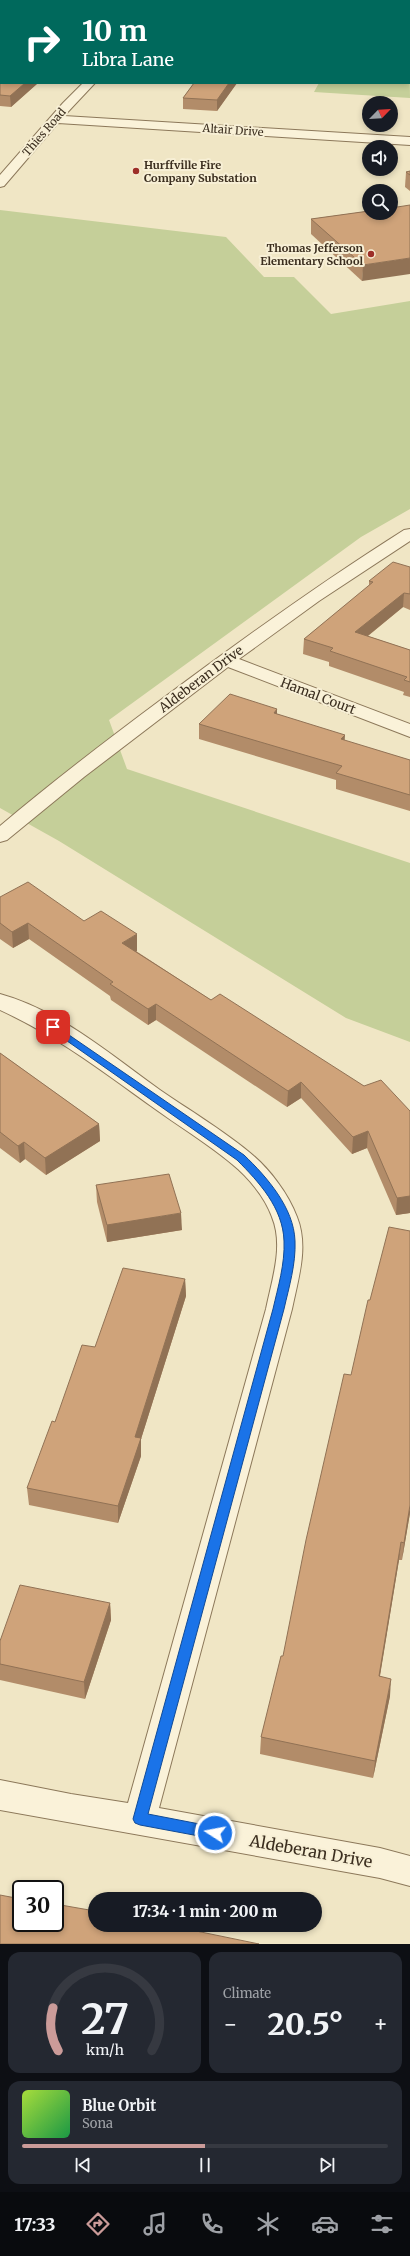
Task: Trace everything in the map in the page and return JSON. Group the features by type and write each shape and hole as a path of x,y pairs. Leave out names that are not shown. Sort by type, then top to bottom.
{"street":[{"name":"Thies Road","path":"0,182 88,84"},
{"name":"Altair Drive","path":"56,118 410,141"},
{"name":"Aldeberan Drive","path":"0,836 100,756 225,660 340,579 410,534"},
{"name":"Hamal Court","path":"225,660 410,731"},
{"path":"0,1001 42,1020 75,1040 241,1158 265,1182 282,1211 290,1241 287,1272 278,1309 140,1819"},
{"name":"Aldeberan Drive","path":"0,1795 71,1809 140,1819 380,1863 410,1871"}],"green space":[{"path":"318,84 410,84 410,98 398,97 398,96 314,92"},
{"path":"0,210 226,237 264,277 294,277 331,314 410,301 410,509 361,537 109,720 127,769 410,863 410,1042 346,1018 59,841 0,808"}],"building":[{"path":"0,84 24,84 10,96 0,95"},
{"path":"193,84 228,84 217,100 183,98"},
{"name":"Thomas Jefferson Elementary School","path":"410,205 410,258 363,265 311,219 362,212 362,220 398,220 398,207"},
{"path":"393,562 410,567 410,594 404,593 355,632 410,650 410,682 404,680 407,677 330,651 333,648 304,639 373,582 369,581"},
{"path":"230,694 277,709 274,713 345,735 341,739 410,760 410,795 336,773 342,766 199,724"},
{"path":"28,882 84,921 101,911 137,934 122,943 211,1000 220,994 364,1086 381,1080 410,1111 410,1196 397,1198 368,1131 353,1137 301,1082 288,1091 156,1004 148,1009 110,984 113,982 28,923 12,932 0,923 0,897"},
{"path":"0,1053 99,1124 45,1158 24,1142 18,1146 0,1132"},
{"path":"169,1174 181,1213 107,1225 96,1185"},
{"path":"389,1227 410,1231 410,1505 404,1543 401,1542 379,1676 391,1679 375,1761 261,1737 281,1656 283,1656 306,1540 344,1374 351,1375 368,1300 370,1300"},
{"path":"123,1268 185,1279 135,1437 141,1438 118,1506 27,1488 52,1421 55,1422 82,1345 95,1347"},
{"path":"20,1585 110,1603 84,1682 0,1664 0,1641"},
{"path":"0,1895 12,1897 12,1932 64,1932 64,1906 88,1910 88,1932 201,1932 259,1944 0,1944"}],"place":[{"name":"Hurffville Fire Company Substation","path":"136,171"},
{"name":"Thomas Jefferson Elementary School","path":"371,254"}],"route":[{"path":"53,1027 75,1040 215,1138 241,1158 265,1182 282,1211 290,1241 287,1272 278,1309 140,1819 215,1833"}]}
